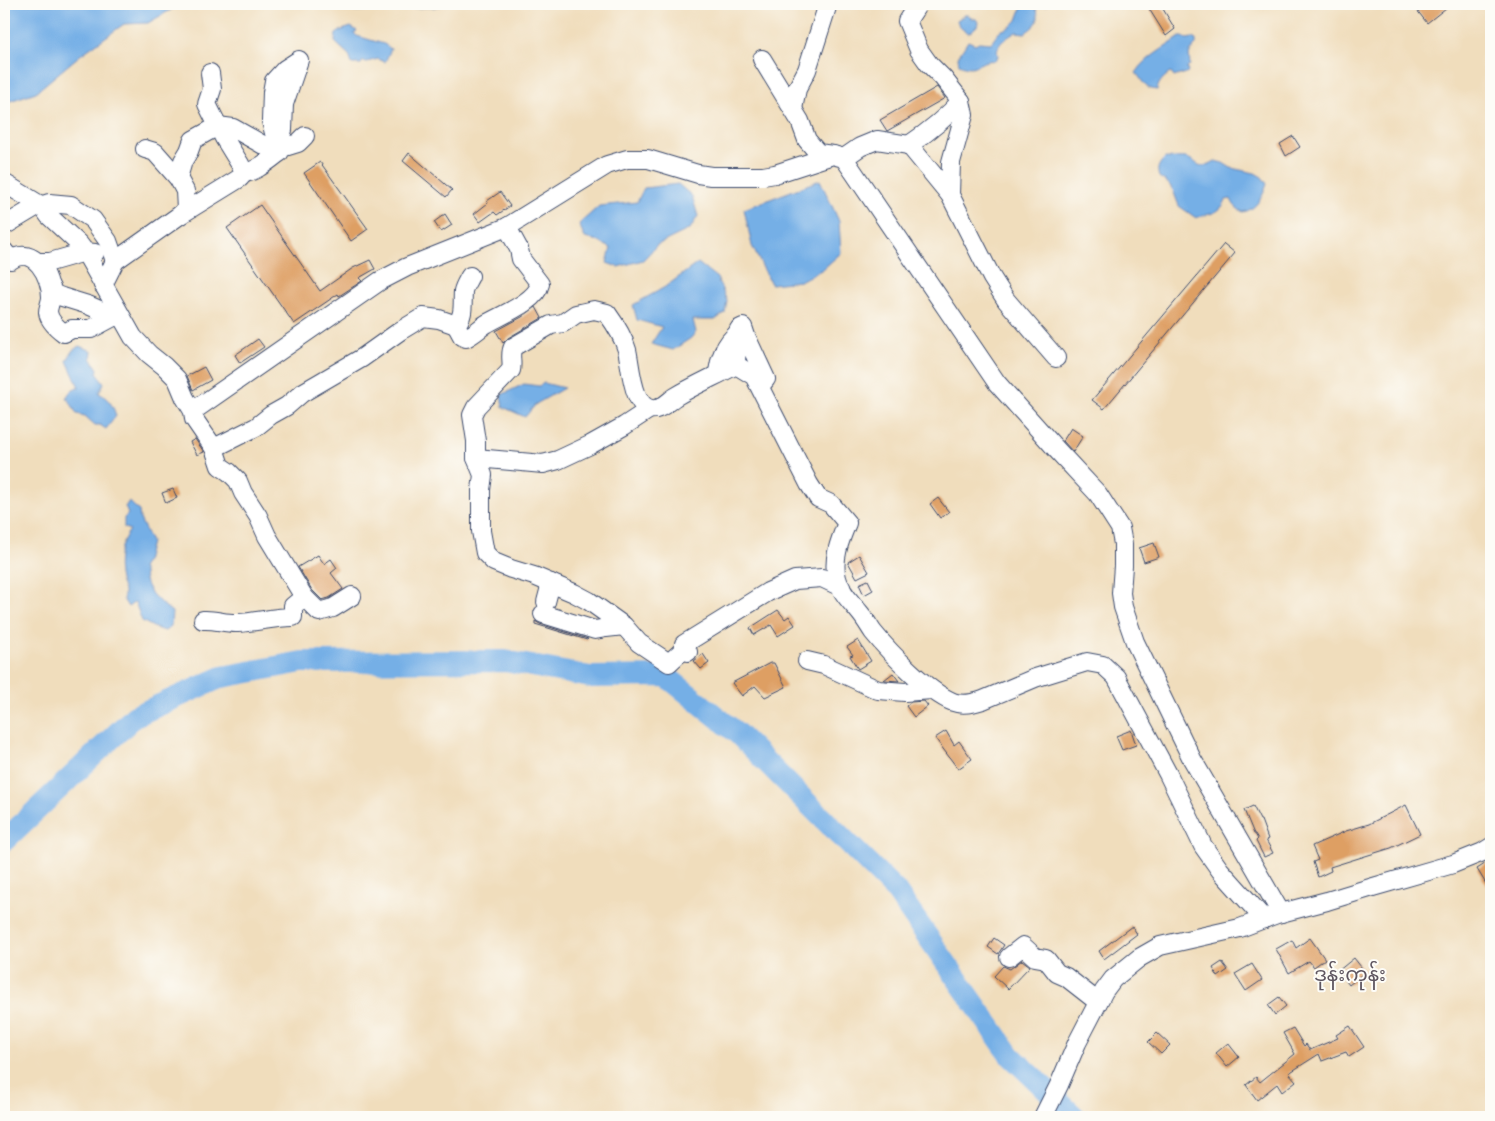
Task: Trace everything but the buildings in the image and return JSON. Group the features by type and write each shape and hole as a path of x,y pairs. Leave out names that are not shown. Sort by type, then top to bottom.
{"street":[{"path":"793,110 797,89 807,70 828,4"},
{"path":"918,4 907,21 919,50 961,101 964,115 951,162 950,194"},
{"path":"762,59 800,121 807,140 818,153 839,157 997,383 1098,494 1120,528 1123,544 1121,593 1135,642 1192,759 1273,916"},
{"path":"210,73 212,89 207,104 244,173"},
{"path":"192,411 380,281 408,267 507,227 607,165 627,159 648,159 711,176 763,176 775,174 839,157 877,140 909,144 944,119 961,101"},
{"path":"178,178 183,161 193,140 218,126 233,128 265,146 278,145 285,147 298,143 304,136"},
{"path":"909,144 950,194 992,278 1006,300 1056,358"},
{"path":"103,285 114,257 240,178 244,173 248,173 268,161 279,153 278,145"},
{"path":"145,148 155,152 178,178 185,191 186,209 180,215"},
{"path":"4,183 42,206 49,216 79,244 133,337 149,354 178,379 194,419 214,448 220,466 238,481 267,536 304,597 318,612 333,608 352,596"},
{"path":"4,226 34,208 49,204 71,205 93,220 108,241 114,257"},
{"path":"214,448 256,427 302,394 362,358 423,317 439,319 456,325 462,336 466,338 513,310 538,290 540,284 521,259 519,249 507,227"},
{"path":"4,251 10,260 15,257 26,257 38,262 50,262 85,252 114,257"},
{"path":"38,262 43,268 54,294 104,312 120,314"},
{"path":"456,325 462,315 463,290 470,276"},
{"path":"50,286 51,299 48,311 50,319 64,334 72,329 91,329 120,314"},
{"path":"650,409 637,397 627,349 615,323 607,313 594,310 576,314 563,323 551,325 514,348 511,351 511,370 476,407 472,416 476,458 483,475 481,531 485,553 494,562 551,583 589,601 624,626 639,643 668,663 686,651 684,644 768,592 796,580 822,578 841,588"},
{"path":"736,365 737,334 739,329 743,327 766,379 761,387"},
{"path":"718,374 718,368 726,346 730,339 737,334"},
{"path":"736,365 754,376 761,387 809,484 818,498 831,504 847,523 838,544 837,578 841,588 874,632 899,659 932,690 955,703 971,703 983,700 1052,672 1087,662 1103,665 1116,676 1168,774 1203,846 1226,876 1273,916"},
{"path":"476,458 543,464 558,460 624,426 650,409 658,409 674,398 736,365"},
{"path":"475,437 494,459"},
{"path":"551,583 545,608 595,630 624,626"},
{"path":"203,620 238,623 278,617 293,617 293,606 304,597"},
{"path":"807,661 824,665 878,690 905,692 932,690"},
{"path":"1043,1117 1104,991 1113,979 1152,950 1172,943 1202,938 1240,928 1273,916 1453,864 1491,847"},
{"path":"1008,957 1023,946 1035,957 1046,959 1057,973 1066,977 1098,1002"}],"water":[{"path":"4,4 181,4 148,23 124,24 79,56 36,92 4,103"},
{"path":"330,4 451,4 434,7 356,11"},
{"path":"1023,4 1039,4 1035,6 1038,19 1032,28 1025,33 1016,32 1002,42 998,48 998,56 995,61 985,61 970,67 959,64 958,57 968,41 975,44 979,42 991,43 1000,31 1010,27 1017,20"},
{"path":"965,15 969,15 978,22 977,26 969,33 959,25 957,20"},
{"path":"351,27 357,31 354,33 357,36 384,44 391,49 385,62 378,59 367,62 363,61 361,64 352,64 349,55 335,42 336,34"},
{"path":"1180,37 1196,40 1196,44 1189,54 1190,65 1187,68 1188,72 1174,77 1170,73 1162,80 1157,90 1149,88 1136,73 1151,57"},
{"path":"1165,158 1186,158 1201,166 1215,161 1223,163 1231,168 1255,173 1262,177 1267,184 1258,202 1248,211 1243,212 1234,205 1231,199 1226,200 1217,211 1196,218 1179,206 1173,190 1168,183 1159,177 1159,166"},
{"path":"820,180 839,221 841,253 823,269 800,281 771,284 752,246 744,209"},
{"path":"678,184 692,196 698,216 690,229 657,245 643,260 618,267 607,263 611,248 595,240 585,238 579,224 599,206 637,202 644,188"},
{"path":"698,263 717,278 727,301 725,313 715,320 693,320 696,332 691,338 673,350 651,344 662,327 637,320 633,305 665,287"},
{"path":"79,346 92,351 91,358 98,369 97,373 104,383 99,393 108,400 115,412 116,416 106,429 100,425 95,425 85,416 77,414 66,398 70,392 79,387 67,361 72,351"},
{"path":"544,383 564,388 536,404 525,417 503,407 501,395 524,384 539,386"},
{"path":"129,501 139,511 140,519 151,542 146,562 142,568 145,580 149,590 172,612 171,626 165,631 142,621 135,602 128,607 123,599 124,591 118,567 121,547 130,530 124,528 124,518 128,514 125,507"}],"waterway":[{"path":"4,841 135,716 222,677 302,662 505,661 590,677 666,676 737,733 895,890 1011,1056 1075,1117"}],"district":[{"name":"ဒုန်းကုန်း","path":"1350,974"}]}
